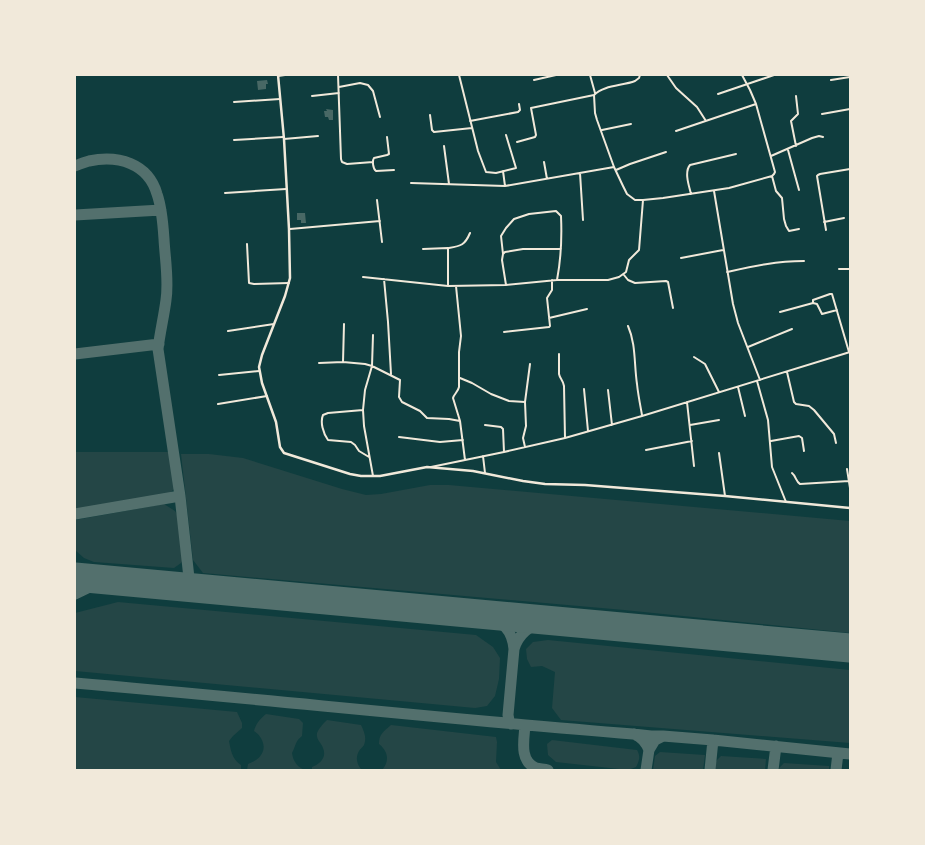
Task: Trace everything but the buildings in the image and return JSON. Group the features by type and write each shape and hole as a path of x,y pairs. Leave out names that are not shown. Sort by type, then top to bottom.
{"main road":[{"path":"278,75 289,229 289,284 262,355 259,371 276,422 280,447 284,453 350,474 391,475 427,467 473,471 545,484 725,496 850,508"}],"street":[{"path":"278,75 285,75"},
{"path":"338,75 342,162 347,164 373,162"},
{"path":"459,75 484,170 489,173 516,168 506,135"},
{"path":"534,80 556,75"},
{"path":"590,75 595,113 614,167 627,194 635,200 714,191 772,176"},
{"path":"517,142 535,138 531,108 594,94 602,89 632,83 640,75"},
{"path":"666,75 676,88 697,107 706,121"},
{"path":"742,75 756,104 775,172 772,176 776,192 782,198 784,219 788,230 799,229"},
{"path":"760,75 762,79"},
{"path":"718,94 774,75"},
{"path":"831,80 850,77"},
{"path":"338,86 360,83 368,85 373,91 380,117"},
{"path":"850,91 850,99"},
{"path":"312,96 339,94"},
{"path":"796,96 798,114 791,121 796,146"},
{"path":"234,102 280,99"},
{"path":"470,121 518,112 520,110 519,104"},
{"path":"676,131 756,104"},
{"path":"822,114 850,109"},
{"path":"430,115 434,132 472,128"},
{"path":"601,130 632,124"},
{"path":"234,140 318,136"},
{"path":"387,137 389,154 374,158 373,162 376,171 394,170"},
{"path":"770,156 788,150 812,138 823,137"},
{"path":"444,146 449,184"},
{"path":"788,150 799,190"},
{"path":"616,171 630,164 666,152"},
{"path":"691,194 687,172 690,165 736,154"},
{"path":"544,162 547,179"},
{"path":"411,184 505,186 614,167"},
{"path":"826,230 817,176 850,169"},
{"path":"503,171 505,186"},
{"path":"580,173 583,220"},
{"path":"224,193 286,189"},
{"path":"714,191 723,250 738,323 758,380 768,420 772,466 786,502"},
{"path":"377,200 382,242"},
{"path":"363,277 448,286 506,285 552,280 614,279 626,272 629,260 639,250 643,200"},
{"path":"506,285 502,260 502,236 514,219 538,213 556,212 561,216 561,249 557,280"},
{"path":"824,222 844,218"},
{"path":"289,229 380,221"},
{"path":"423,249 460,246 464,244 470,233"},
{"path":"247,244 249,283 289,284"},
{"path":"448,248 448,286"},
{"path":"503,254 521,249 561,249"},
{"path":"681,258 723,250"},
{"path":"727,272 766,263 804,261"},
{"path":"839,269 850,269"},
{"path":"624,274 631,283 668,282 673,308"},
{"path":"384,280 391,375"},
{"path":"504,332 548,328 550,326 547,298 552,290 552,280"},
{"path":"456,286 461,336 458,391 453,398 460,421 465,460"},
{"path":"427,467 565,438 850,352 833,296 830,294 813,299 813,303"},
{"path":"780,312 813,303 817,304 822,314 837,310"},
{"path":"549,318 587,309"},
{"path":"228,331 274,324"},
{"path":"343,362 344,324"},
{"path":"628,326 632,335 642,416"},
{"path":"748,347 792,329"},
{"path":"373,335 372,366 365,390 363,410 373,476"},
{"path":"559,354 559,376 563,380 564,386 565,438"},
{"path":"694,357 707,367 719,392"},
{"path":"319,363 343,362 372,366 400,380 399,397 402,402 420,411 427,418 460,421"},
{"path":"525,447 523,438 526,426 524,402 530,364"},
{"path":"220,375 259,371"},
{"path":"787,372 794,402 798,405 812,408 834,434 836,443"},
{"path":"459,377 509,401 524,402"},
{"path":"738,386 745,416"},
{"path":"584,390 588,431"},
{"path":"608,390 612,425"},
{"path":"218,404 267,396"},
{"path":"687,402 694,466"},
{"path":"363,410 324,415 322,421 324,435 328,440 351,442 355,444 359,451 369,457"},
{"path":"690,425 719,420"},
{"path":"485,425 501,427 503,429 504,452"},
{"path":"770,442 799,436 802,438 804,451"},
{"path":"399,437 440,442 463,440"},
{"path":"646,450 692,441"},
{"path":"719,453 725,496"},
{"path":"483,456 486,474"},
{"path":"847,469 850,488"},
{"path":"792,473 800,484 849,481"}],"shaded area":[{"path":"75,452 169,452 174,489 168,495 75,510"},
{"path":"181,454 209,454 243,458 366,495 430,485 449,485 850,521 850,633 624,610 203,573 193,560"},
{"path":"164,504 175,511 178,516 184,557 181,563 174,568 94,562 84,558 75,550 75,520"},
{"path":"118,602 476,635 493,647 500,658 499,679 495,696 487,706 475,708 75,671 75,613"},
{"path":"548,640 850,670 850,743 561,720 552,708 555,672 542,666 531,667 527,659 526,649 533,642"},
{"path":"75,697 237,712 242,728 229,741 232,754 241,765 241,770 75,770"},
{"path":"266,714 299,719 303,723 302,736 292,753 296,763 305,770 247,770 248,764 255,761 263,752 263,742 254,731 258,721"},
{"path":"327,720 361,725 365,740 364,745 359,750 357,759 362,770 312,770 312,767 320,762 324,754 317,733"},
{"path":"391,725 496,737 496,762 501,770 382,770 385,767 387,756 379,741 382,733"},
{"path":"552,740 637,750 639,761 636,767 628,770 556,762 548,755 547,744"},
{"path":"660,752 705,755 703,770 653,770 655,756"},
{"path":"721,756 766,759 765,770 715,770 716,761"},
{"path":"784,763 829,766 829,770 779,770"}],"taxiway":[{"path":"75,166 100,159 111,159 131,164 147,175 153,183 159,199 163,222 167,292 158,349 180,496 190,587"},
{"path":"75,215 161,210"},
{"path":"75,354 159,344"},
{"path":"75,514 180,496"},
{"path":"75,594 104,580"},
{"path":"485,614 506,627 513,642 508,715 511,724"},
{"path":"514,649 523,633 537,624 549,620"},
{"path":"75,683 850,754"},
{"path":"525,725 524,749 527,760 536,768 548,770"},
{"path":"634,734 643,740 649,750 655,740 663,736"},
{"path":"710,770 713,740"},
{"path":"646,770 650,743"},
{"path":"773,770 776,746"},
{"path":"836,770 838,753"}],"runway":[{"path":"75,577 850,648"}]}
